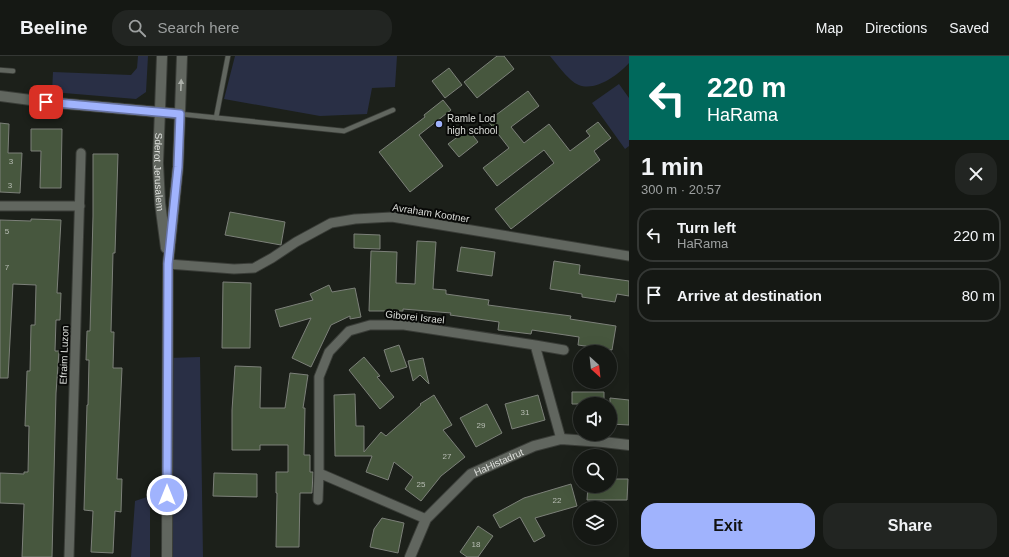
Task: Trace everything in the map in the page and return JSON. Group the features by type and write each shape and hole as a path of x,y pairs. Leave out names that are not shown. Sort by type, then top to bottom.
{"main road":[{"name":"Sderot Jerusalem","path":"162,56 158,164 168,264"},
{"name":"Sderot Jerusalem","path":"167,557 168,264 178,167 182,56"},
{"path":"0,96 46,102 180,114"},
{"name":"HaHistadrut","path":"410,557 426,519 472,474 534,446 561,439 629,445"}],"street":[{"name":"Efraim Luzon","path":"69,557 81,153"},
{"path":"0,206 80,206"},
{"name":"Avraham Kootner","path":"168,264 234,269 254,268 296,242 331,223 355,219 392,217 629,256"},
{"name":"Giborei Israel","path":"318,500 319,377 329,352 349,331 370,325 404,325 564,350"},
{"path":"536,345 561,439"},
{"path":"319,473 426,519"}],"lane":[{"path":"216,118 228,56"},
{"path":"0,70 13,71"},
{"path":"180,114 344,131 393,110"}],"shaded area":[{"path":"138,56 148,56 146,92 136,99 52,92 53,72 131,75 137,68"},
{"path":"235,56 397,56 395,87 372,88 367,114 320,116 224,99"},
{"path":"550,56 629,56 629,63 610,79 594,86 586,86 578,85 571,80"},
{"path":"619,84 629,98 629,146 625,149 592,103"},
{"path":"200,357 203,557 170,557 168,358"},
{"path":"150,496 150,557 131,557 135,501"}],"building":[{"path":"497,56 504,56 514,69 477,98 464,82"},
{"path":"449,68 462,85 445,98 432,81"},
{"path":"528,91 539,106 511,127 524,143 549,124 570,151 590,136 586,131 598,122 611,138 594,151 600,160 511,229 495,209 554,163 544,150 497,186 483,168 509,148 488,121"},
{"path":"443,100 451,110 419,135 443,166 410,192 379,152 425,117 424,115"},
{"path":"0,123 9,124 8,153 22,153 20,193 0,192"},
{"path":"31,129 62,129 61,188 40,188 41,151 31,151"},
{"path":"468,129 478,142 459,157 448,144"},
{"path":"93,154 118,154 111,332 114,332 113,368 122,368 117,479 122,479 121,512 115,511 113,553 91,552 93,511 84,510 89,360 86,360 87,331 90,331"},
{"path":"230,212 285,222 281,245 225,235"},
{"path":"31,219 61,220 57,293 61,293 60,320 56,320 55,351 59,351 56,393 52,557 22,557 24,504 0,503 0,473 24,474 24,472 28,472 29,426 25,426 27,371 30,371 31,325 35,325 36,285 13,284 8,378 0,378 0,220 31,221"},
{"path":"354,234 380,235 380,249 354,248"},
{"path":"417,241 436,242 433,289 446,290 446,294 489,300 488,305 571,316 570,319 616,326 613,345 578,345 579,337 532,330 531,334 498,330 499,322 450,315 451,313 403,309 403,311 369,311 371,251 397,252 396,283 415,284"},
{"path":"461,247 495,252 492,276 457,271"},
{"path":"554,261 580,265 579,274 629,281 629,296 617,294 615,302 582,297 582,294 550,289"},
{"path":"223,282 251,283 250,348 222,348"},
{"path":"329,285 332,292 355,288 361,317 350,319 350,316 331,325 311,367 292,358 311,318 280,327 275,310 313,300 310,294"},
{"path":"399,345 407,367 391,372 384,350"},
{"path":"364,357 380,376 377,377 394,397 380,409 349,370"},
{"path":"423,358 429,384 420,375 413,381 408,361"},
{"path":"235,366 261,367 260,408 285,408 290,373 308,375 303,408 305,408 304,455 310,455 310,472 313,472 312,493 300,493 299,547 276,547 276,472 288,472 288,445 260,445 260,450 232,450 232,410"},
{"path":"572,392 604,392 604,397 573,397 572,404"},
{"path":"355,394 356,426 364,426 364,452 381,432 386,436 421,405 420,404 434,395 452,425 443,430 465,457 441,476 421,501 405,489 413,477 394,462 388,480 366,472 372,456 335,456 334,395"},
{"path":"538,395 545,420 512,429 505,404"},
{"path":"617,399 629,400 629,425 617,424"},
{"path":"487,404 502,433 476,447 460,418"},
{"path":"214,473 257,474 257,497 213,496"},
{"path":"617,479 628,479 627,500 587,500 588,493 617,493"},
{"path":"571,484 576,501 573,501 573,507 535,518 545,536 534,542 520,517 500,528 493,515 524,498"},
{"path":"382,518 404,523 398,553 370,547 374,529"},
{"path":"478,526 493,536 478,557 467,557 460,552"}],"place":[{"name":"Ramle Lod high school","path":"439,124"}],"route":[{"path":"46,102 180,114 178,167 168,264 167,495"}]}
